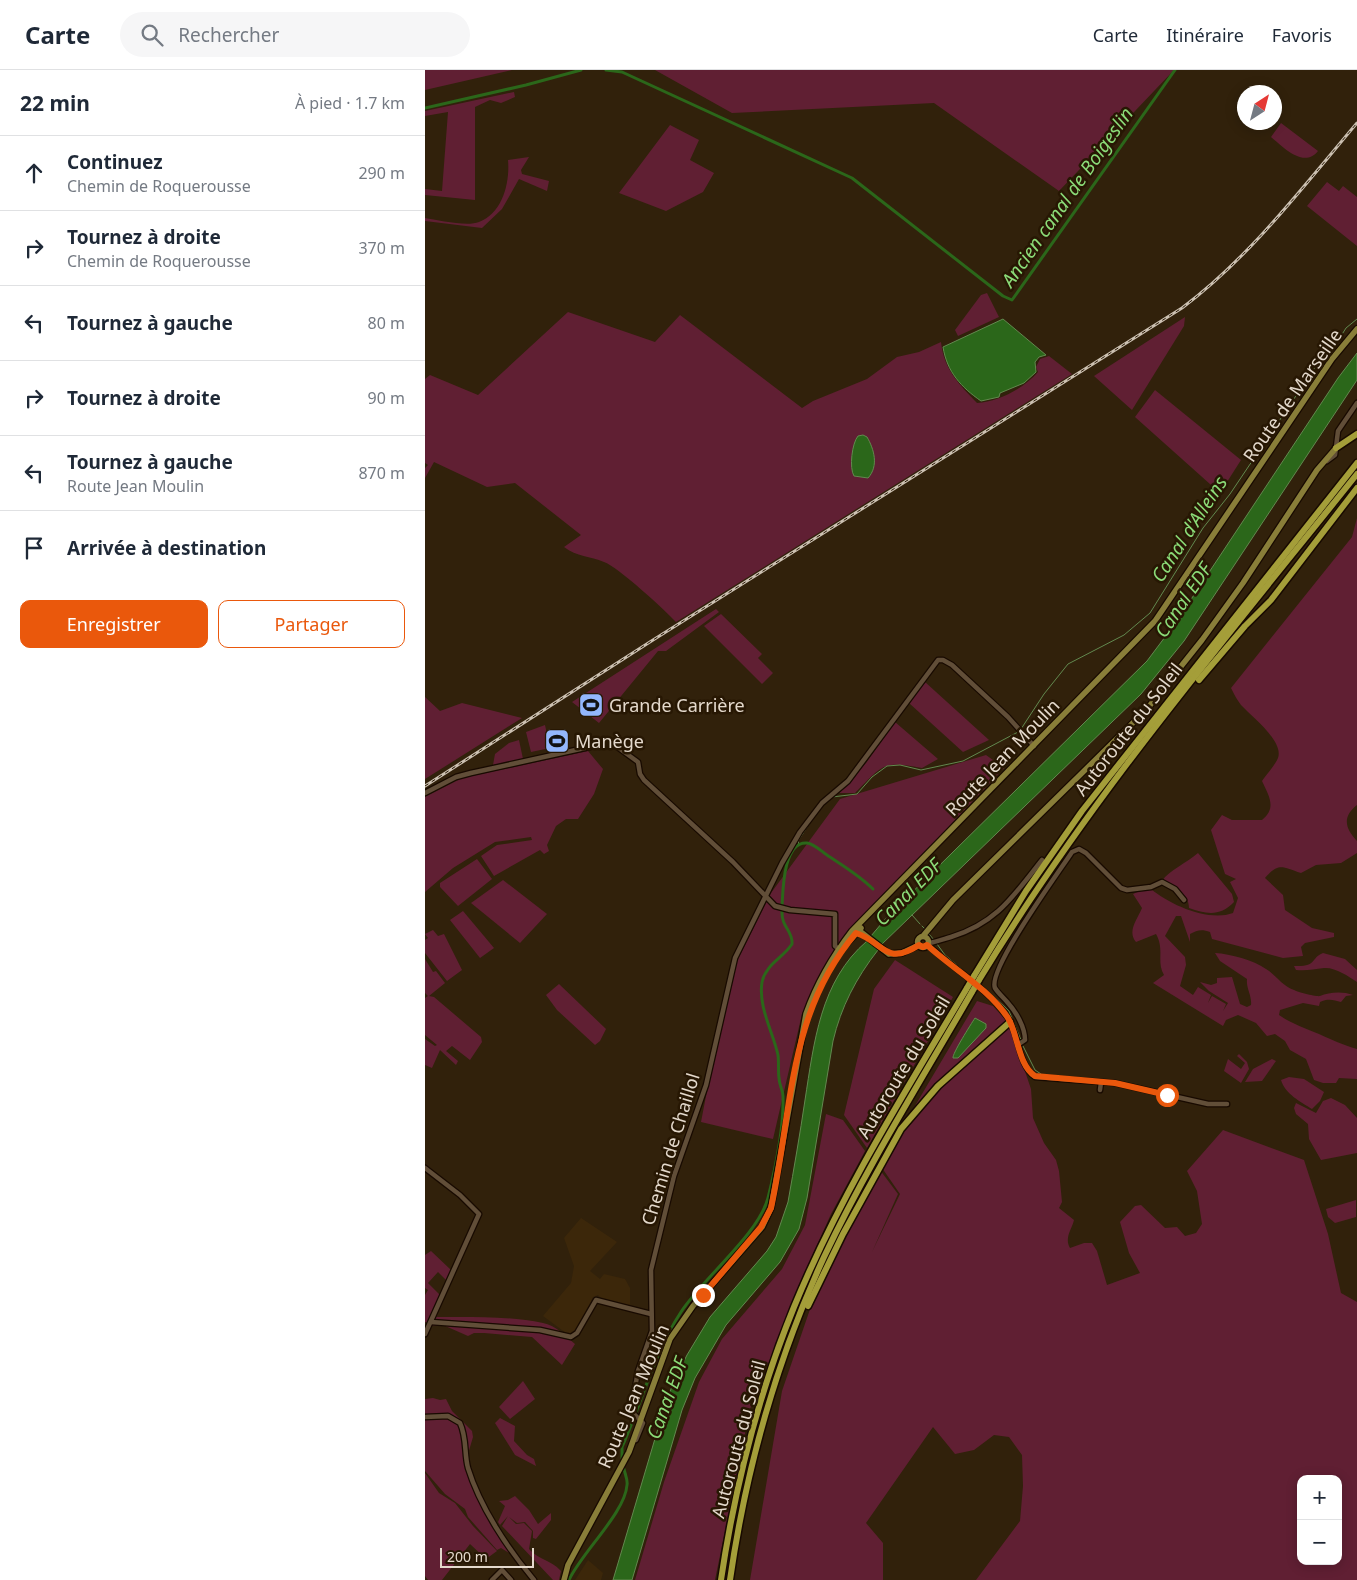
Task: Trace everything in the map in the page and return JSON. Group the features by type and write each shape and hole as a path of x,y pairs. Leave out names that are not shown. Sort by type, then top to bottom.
{"highway":[{"path":"1336,448 1357,434"},
{"name":"Autoroute du Soleil","path":"977,978 1026,891 1082,811 1357,463"},
{"name":"Autoroute du Soleil","path":"721,1580 736,1495 768,1377 794,1307 844,1200 879,1135 969,990 1049,870 1157,727 1357,474"},
{"path":"1157,727 1245,626 1268,603 1357,488"},
{"name":"Autoroute du Soleil","path":"730,1580 735,1544 757,1447 786,1352 825,1257 851,1204 969,990"},
{"path":"786,1352 791,1347 809,1304 843,1234 901,1129 938,1086 1010,1022"}],"main road":[{"name":"Route de Marseille","path":"1235,503 1332,359 1357,329"},
{"path":"907,877 856,931 889,954 896,954 919,945 923,947 953,900 1147,709 1228,605 1317,470 1336,448"},
{"name":"Route Jean Moulin","path":"563,1580 568,1565 626,1458 637,1417 677,1327 761,1227 771,1208 801,1036 813,994 840,950 870,913 1155,621 1235,503"},
{"path":"919,945 918,940 927,939"},
{"name":"Route Jean Moulin","path":"801,1036 816,994 840,950"}],"street":[{"path":"1336,448 1338,431 1357,403"},
{"name":"Chemin de Chaillol","path":"637,1417 633,1400 636,1380 652,1331 651,1270 661,1226 683,1146 706,1085 732,966 746,933 789,850 822,803 848,781 938,660 943,660 952,665 1008,717 1034,746"},
{"path":"425,793 457,777 471,773 603,744 614,745 636,759 640,774 644,780 766,894 775,906 835,914 835,946 840,950"},
{"path":"1019,1044 1025,1040 1024,1032 1013,1009 995,988 995,978 1011,944 1072,852 1079,849 1086,853 1121,888 1127,890 1151,887 1162,882 1175,889 1184,900"},
{"path":"927,939 970,930 992,918 1004,907 1042,860"},
{"path":"927,939 994,1001 1010,1022 1027,1068 1035,1076 1101,1082 1208,1104 1227,1104"},
{"path":"1100,1090 1101,1082"},
{"path":"425,1168 460,1195 476,1210 478,1217 425,1334"},
{"path":"431,1322 540,1330 571,1337 577,1333 596,1300 651,1314"},
{"path":"425,1417 448,1416 460,1423 466,1442 468,1470 482,1503 519,1562 534,1580"},
{"path":"493,1580 502,1570 511,1580"}],"shaded area":[{"path":"425,70 512,70 425,90"},
{"path":"655,70 1174,70 1059,191 934,103 732,113"},
{"path":"514,92 515,97 501,103 490,100 475,107 475,200 425,195 425,189 442,191 448,112 425,116 425,111"},
{"path":"1282,124 1318,151 1306,158 1300,157 1287,151 1271,137 1276,130 1282,130"},
{"path":"670,125 699,140 690,160 714,173 703,192 666,211 619,193"},
{"path":"529,157 521,170 522,174 549,181 547,191 519,179 502,209 482,228 425,221 425,218 467,224 479,222 487,218 494,212 503,196 508,178 508,160"},
{"path":"1327,182 1339,191 1343,186 1357,197 1357,246 1307,206"},
{"path":"987,293 999,317 958,336 955,330 981,295"},
{"path":"568,312 655,342 680,315 802,408 813,401 867,379 897,357 919,352 941,342 945,361 953,376 977,403 994,400 1018,389 1038,372 1036,367 1040,359 1049,356 1072,374 676,622 620,572 604,562 579,555 564,547 581,535 515,483 487,487 434,462 425,478 425,468 428,465 425,463 425,379 430,375 478,395"},
{"path":"1185,317 1184,326 1132,410 1094,376"},
{"path":"1003,319 1046,355 1039,357 1035,362 1036,372 1024,383 1000,393 999,397 981,401 956,378 948,364 943,347"},
{"name":"Canal EDF","path":"1357,353 1357,380 1184,641 1141,694 881,945 871,936 887,917 1147,661 1174,625 1338,378"},
{"path":"1155,390 1241,460 1220,493 1135,417"},
{"path":"863,435 870,442 874,458 873,468 868,478 854,476 852,472 854,444 858,436"},
{"path":"1357,518 1357,805 1349,814 1347,823 1350,832 1357,841 1357,853 1341,863 1316,865 1301,873 1281,867 1265,878 1283,895 1285,910 1312,928 1334,933 1334,937 1305,943 1301,947 1303,956 1283,958 1212,939 1210,932 1204,930 1190,934 1190,942 1181,916 1176,916 1165,936 1185,957 1186,965 1180,986 1193,995 1198,987 1211,995 1208,1003 1212,996 1226,1004 1223,1011 1228,1003 1209,991 1200,982 1211,985 1217,983 1217,978 1232,977 1240,1004 1247,1007 1251,1005 1251,998 1247,979 1220,961 1215,953 1235,956 1255,963 1270,971 1286,986 1299,992 1318,996 1336,992 1353,995 1346,996 1341,1002 1326,1000 1320,1002 1319,1006 1303,1003 1280,1010 1279,1015 1289,1021 1357,1049 1357,1079 1339,1078 1336,1083 1323,1083 1314,1080 1306,1059 1290,1050 1285,1041 1275,1034 1267,1036 1256,1023 1238,1015 1226,1020 1223,1026 1153,983 1164,975 1161,965 1159,940 1156,934 1136,942 1133,938 1134,925 1142,908 1133,894 1151,889 1168,901 1202,914 1223,915 1233,913 1238,898 1230,882 1236,879 1225,874 1211,830 1222,815 1232,820 1262,820 1267,815 1270,802 1262,781 1277,761 1279,751 1272,737 1241,705 1231,688 1352,537"},
{"path":"716,609 719,612 666,651 658,651 599,723 572,702"},
{"path":"721,614 762,654 758,658 773,673 762,684 704,626"},
{"path":"925,682 989,740 963,752 909,703"},
{"path":"425,697 440,711 462,703 522,718 425,779"},
{"path":"895,722 938,759 922,768 899,765 884,767 855,793 839,793 866,763"},
{"path":"545,725 550,748 531,752 526,732"},
{"path":"519,740 523,759 493,765 495,754 509,743"},
{"path":"588,751 603,769 594,794 578,819 566,819 556,826 547,845 549,851 544,854 540,850 494,876 481,856 497,845 532,840 531,837 495,842 453,868 425,892 425,797 462,778"},
{"path":"986,755 1004,768 858,923 828,961 802,1014 773,1139 701,1122 729,977 771,893 840,799"},
{"path":"1198,853 1232,894 1234,902 1229,907 1218,912 1207,913 1189,908 1184,894 1162,881 1169,873"},
{"path":"477,859 492,879 458,906 440,887 440,883"},
{"path":"503,880 547,914 520,943 471,903"},
{"path":"463,911 494,948 480,958 450,920"},
{"path":"433,930 438,936 444,934 462,970 447,981 425,953 425,940 428,938 425,934"},
{"name":"Canal EDF","path":"867,941 878,950 850,993 836,1028 807,1198 799,1229 780,1262 726,1325 695,1378 682,1410 632,1580 613,1580 665,1405 674,1381 710,1317 767,1251 776,1237 788,1202 812,1057 822,1014 829,994 839,975 851,957"},
{"path":"1323,953 1345,959 1357,970 1357,982 1341,972 1328,968 1296,970 1294,966 1310,964"},
{"path":"425,959 433,972 436,971 445,983 429,996 434,997 481,1037 482,1042 470,1060 452,1046 446,1051 458,1061 456,1065 440,1050 432,1068 425,1065 425,1039 435,1046 437,1045 425,1035 425,998 428,996 425,993"},
{"path":"895,960 953,997 867,1148 844,1115 874,989"},
{"path":"559,984 606,1029 600,1041 595,1045 557,1010 546,995"},
{"path":"977,1001 993,1006 1009,1024 1031,1089 1033,1118 1044,1143 1056,1160 1059,1171 1062,1202 1059,1208 1074,1220 1068,1237 1068,1244 1070,1248 1084,1243 1092,1243 1097,1251 1107,1285 1140,1273 1129,1253 1120,1222 1135,1206 1141,1205 1165,1228 1177,1227 1185,1236 1196,1233 1202,1224 1197,1191 1187,1171 1223,1130 1304,1160 1328,1234 1341,1293 1357,1302 1357,1580 976,1580 1020,1521 1023,1486 1022,1455 1009,1437 994,1435 974,1450 955,1454 933,1427 866,1523 883,1543 883,1580 750,1580 782,1391 820,1280 877,1166 898,1194 872,1252 900,1194 880,1165"},
{"path":"975,1018 986,1024 986,1028 958,1058 953,1058 958,1045"},
{"path":"1239,1054 1247,1062 1249,1069 1241,1083 1224,1071 1228,1059 1241,1069 1245,1063 1237,1056"},
{"path":"1272,1059 1276,1061 1262,1081 1245,1082 1253,1069"},
{"path":"1289,1077 1304,1079 1324,1092 1320,1101 1312,1109 1294,1097 1283,1085 1281,1080"},
{"path":"1331,1098 1345,1105 1357,1118 1357,1153 1321,1160 1309,1139 1308,1124 1296,1114 1294,1108 1296,1103 1316,1113 1323,1101"},
{"path":"826,1114 843,1120 865,1151 831,1214 804,1274 750,1409 715,1580 635,1580 664,1482 699,1382 722,1339 782,1269 805,1225"},
{"path":"1356,1200 1356,1217 1335,1223 1328,1217 1326,1209"},
{"path":"581,1218 617,1242 590,1271 600,1279 604,1274 625,1279 630,1288 630,1307 602,1299 598,1295 593,1297 575,1333 571,1335 543,1316 571,1283 574,1266 564,1238"},
{"path":"431,1251 451,1270 446,1280 438,1272 428,1283 440,1295 428,1323 425,1322 425,1295 428,1290 425,1288 425,1255"},
{"path":"435,1317 503,1318 543,1323 556,1328 575,1344 562,1365 532,1337 484,1333 474,1333 468,1336 443,1325 430,1326"},
{"path":"523,1381 535,1399 510,1419 499,1407"},
{"path":"425,1399 446,1399 452,1411 472,1431 473,1437 465,1464 478,1500 514,1556 501,1548 497,1550 468,1517 465,1509 445,1494 425,1471"},
{"path":"500,1418 515,1426 514,1441 527,1455 534,1459 536,1466 515,1455 495,1423"},
{"path":"425,1473 439,1493 455,1503 473,1526 497,1551 486,1559 470,1544 442,1580 428,1580 425,1576"},
{"path":"515,1496 529,1510 538,1524 551,1513 551,1520 536,1539 533,1538 533,1531 525,1522 517,1523 509,1517 516,1524 524,1523 532,1531 529,1549 561,1571 559,1580 553,1580 502,1526 508,1516 500,1525 498,1522 505,1506 499,1501 508,1500"},
{"path":"588,1560 603,1573 601,1580 575,1580"}],"waterway":[{"path":"425,108 526,85 581,70"},
{"name":"Ancien canal de Boigeslin","path":"606,70 622,72 852,178 1003,296 1012,300 1175,70"},
{"name":"Canal d'Alleins","path":"1021,729 1044,694 1068,664 1124,635 1150,613 1203,528 1230,494 1316,366 1336,344 1346,328 1357,319"},
{"name":"Canal d'Alleins","path":"832,797 857,794 872,777 887,766 900,765 921,770 963,761 1018,732"},
{"name":"Canal d'Alleins","path":"799,845 798,841 813,818"},
{"path":"782,906 784,879 789,858 793,850 799,845 807,843 816,847 852,872 873,889"},
{"path":"622,1459 622,1447 663,1344 681,1312 753,1226 768,1198 781,1134 783,1096 779,1081 778,1055 764,1010 761,991 762,982 767,970 792,944 791,935 783,921 782,910"},
{"path":"912,915 920,924"},
{"path":"922,926 925,929"},
{"path":"929,934 934,940"},
{"path":"937,944 945,955 965,972"},
{"path":"985,988 1009,1011 1021,1040"},
{"path":"1023,1046 1035,1070 1041,1074"},
{"path":"569,1580 583,1557 619,1508 627,1485 624,1469"}],"railway":[{"path":"425,786 653,640 1182,308 1207,288 1253,244 1357,123"}],"place":[{"name":"Grande Carrière","path":"591,705"},
{"name":"Manège","path":"557,741"}],"route":[{"path":"703,1295 761,1227 771,1208 801,1036 807,1016 829,968 856,933 867,936 882,951 892,954 902,953 919,945 923,947 927,945 1001,1008 1010,1022 1027,1068 1035,1076 1046,1079 1115,1083 1167,1095"}]}
